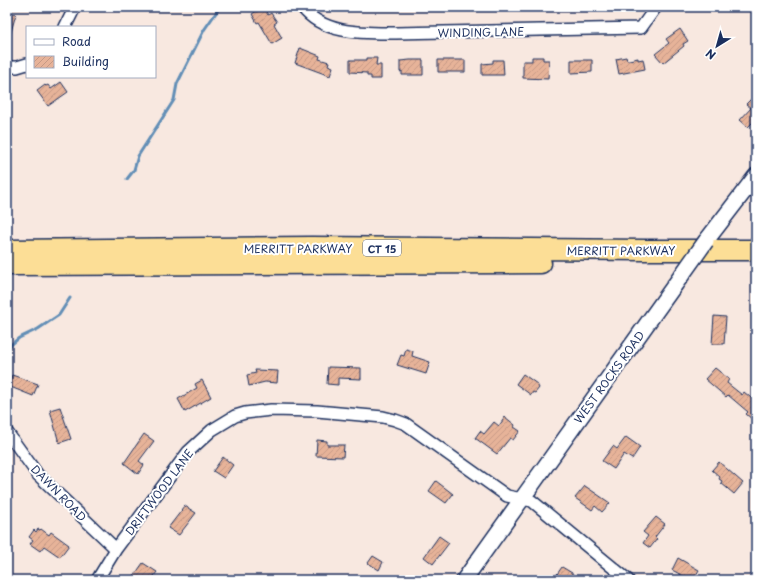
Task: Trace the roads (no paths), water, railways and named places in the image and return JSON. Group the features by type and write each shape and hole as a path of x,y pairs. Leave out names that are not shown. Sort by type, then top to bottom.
{"highway":[{"name":"MERRITT PARKWAY","path":"7,250 312,247 756,250"},
{"name":"MERRITT PARKWAY","path":"7,265 756,263"}],"main road":[{"name":"WEST ROCKS ROAD","path":"464,580 486,551 520,499 706,241 756,176"}],"street":[{"path":"66,26 75,7"},
{"name":"WINDING LANE","path":"302,7 314,18 332,27 366,33 641,28 656,7"},
{"path":"7,67 17,67 26,64"},
{"name":"DRIFTWOOD LANE","path":"97,580 116,549 188,452 212,430 235,416 245,413 260,411 317,411 383,417 406,424 507,496 532,501 628,580"},
{"name":"DAWN ROAD","path":"7,432 38,475 116,549"}],"waterway":[{"path":"127,179 134,170 138,156 174,100 177,84 204,30 220,7"},
{"path":"7,348 19,338 38,329 59,315 70,298"}]}
